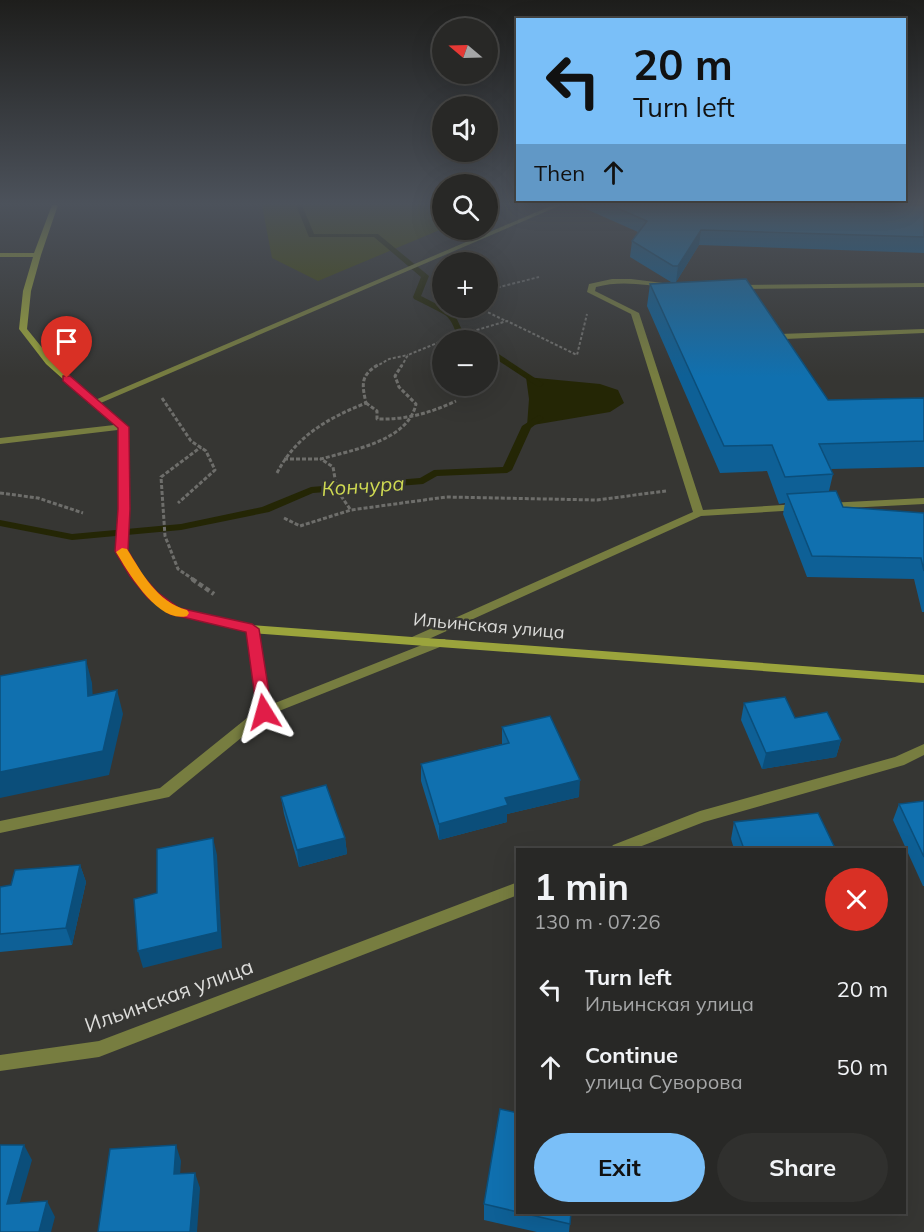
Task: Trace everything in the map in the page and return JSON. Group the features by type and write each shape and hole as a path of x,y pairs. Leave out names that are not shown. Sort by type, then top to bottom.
{"main road":[{"path":"35,262 27,291 23,329 49,362 123,427"},
{"name":"Ильинская улица","path":"123,427 122,551 152,595 175,611 252,629 924,679"}],"street":[{"path":"93,403 423,262"},
{"path":"680,286 635,280 605,281 592,286 591,292 635,313 699,513"},
{"path":"724,287 923,286"},
{"path":"792,354 778,337 924,331"},
{"path":"0,441 123,427"},
{"path":"417,640 699,513 924,501"},
{"path":"252,629 264,712"},
{"path":"0,827 164,793 264,712 441,642"},
{"path":"621,848 700,818 899,761 924,749"},
{"name":"Ильинская улица","path":"0,1063 99,1049 516,889"}],"path":[{"path":"498,287 539,277"},
{"path":"498,317 577,355 591,292"},
{"path":"476,330 507,321"},
{"path":"432,345 408,355 389,359 368,371 362,387 366,403 377,411 377,420 395,421 439,410 456,401"},
{"path":"283,459 321,459 370,444 401,427 411,418 416,404 399,387 395,376 408,355"},
{"path":"137,385 163,399 191,441 206,451 215,470 177,503"},
{"path":"277,473 283,459 304,436 337,414 366,403"},
{"path":"201,447 161,477 165,536 178,569 217,596"},
{"path":"321,459 333,467 338,495 351,510"},
{"path":"284,518 300,526 351,510 446,497 597,500 656,494 690,484"},
{"path":"0,493 38,498 83,513"}],"green space":[{"path":"281,262 362,262 318,281"}],"shaded area":[{"path":"526,377 600,384 618,390 624,403 610,412 527,426 529,399"}],"building":[{"path":"667,262 680,262 678,266"},
{"path":"746,279 828,400 924,398 924,441 819,444 833,474 785,477 772,445 724,446 650,284"},
{"path":"836,491 843,507 924,513 924,571 921,558 812,556 787,494"},
{"path":"86,660 88,696 117,690 103,751 0,772 0,676"},
{"path":"785,697 795,718 827,712 841,740 766,753 744,703"},
{"path":"550,716 580,780 505,798 508,805 439,824 421,764 509,743 502,727"},
{"path":"326,785 345,838 297,850 281,797"},
{"path":"924,801 924,857 899,804"},
{"path":"818,813 835,848 744,848 734,822"},
{"path":"213,838 218,932 138,951 134,899 157,893 157,849"},
{"path":"80,865 66,928 0,934 0,887 11,885 15,870"},
{"path":"500,1109 516,1113 516,1212 484,1204"},
{"path":"0,1145 24,1145 7,1204 47,1201 39,1232 0,1232"},
{"path":"176,1145 174,1174 195,1173 190,1232 98,1232 110,1149"},
{"path":"527,1214 571,1214 570,1224"}],"waterway":[{"path":"409,262 425,276 417,297 451,315 458,330"},
{"path":"498,357 540,384"},
{"name":"Кончура","path":"0,523 72,537 181,527 265,510 311,490 423,481 434,473 507,470 527,426 539,418"}],"slow traffic":[{"path":"122,552 152,595 175,611 183,613"}],"route":[{"path":"67,378 123,427 122,551 152,595 175,611 252,629 264,712"}]}
